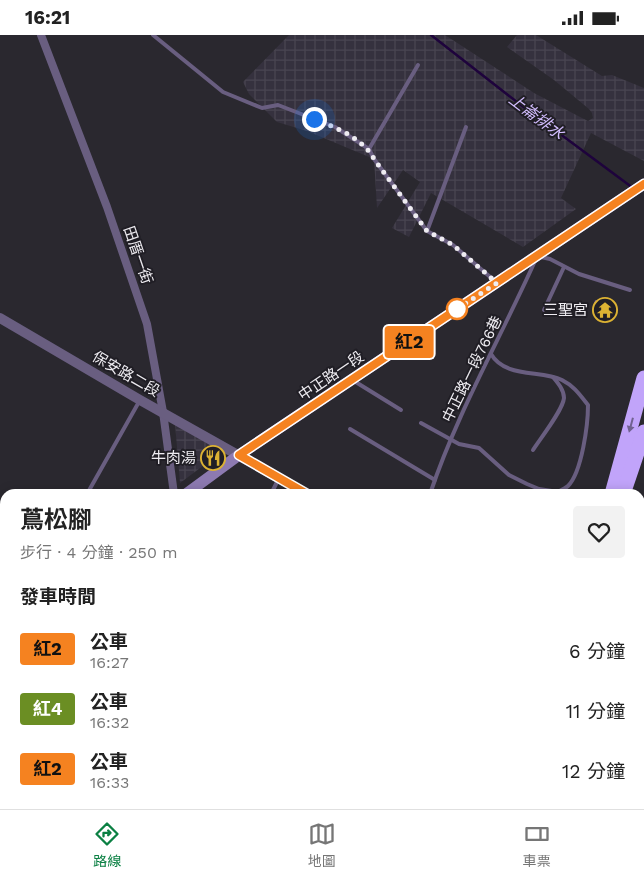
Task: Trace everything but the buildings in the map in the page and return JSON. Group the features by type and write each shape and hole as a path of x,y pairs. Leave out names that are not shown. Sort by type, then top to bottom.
{"highway":[{"path":"613,489 644,378"},
{"path":"625,489 644,432"}],"main road":[{"name":"中正路一段","path":"194,489 239,455 638,188"}],"street":[{"name":"田厝一街","path":"41,35 107,207 146,324 163,412 173,489"},
{"name":"保安路二段","path":"0,318 140,400 299,489"}],"lane":[{"path":"153,35 223,92 262,108 278,105 335,127 369,149 374,159 427,231 453,245 497,283"},
{"path":"369,149 418,65"},
{"path":"427,231 466,127"},
{"path":"537,256 550,259 564,267 630,290"},
{"name":"中正路一段766巷","path":"432,489 450,439 514,308 537,256"},
{"path":"544,310 564,267"},
{"path":"491,355 503,367 564,381 575,389 588,405 587,429 580,463 569,485 563,489"},
{"path":"532,449 556,415 564,399 562,390 553,377"},
{"path":"352,379 401,410"},
{"path":"90,489 140,400"},
{"path":"421,423 459,444 479,448 509,475 539,489"},
{"path":"350,429 435,480"},
{"path":"274,489 280,478"}],"shaded area":[{"path":"289,35 445,35 534,93 588,121 593,118 589,109 554,80 507,47 517,35 536,35 602,76 612,75 644,88 644,161 591,133 561,198 576,209 523,247 431,193 409,237 392,228 420,182 403,170 377,208 374,159 307,131 277,122 249,94 243,82"},
{"path":"175,423 223,451 180,483"}],"waterway":[{"name":"上崙排水","path":"431,35 633,188"}],"bus line":[{"name":"紅2","path":"298,489 239,455 644,184"}],"place":[{"name":"三聖宮","path":"605,310"},
{"name":"牛肉湯","path":"213,458"}],"route":[{"path":"314,119 335,127 369,149 374,159 427,231 453,245 497,283 454,311 457,309"}]}
